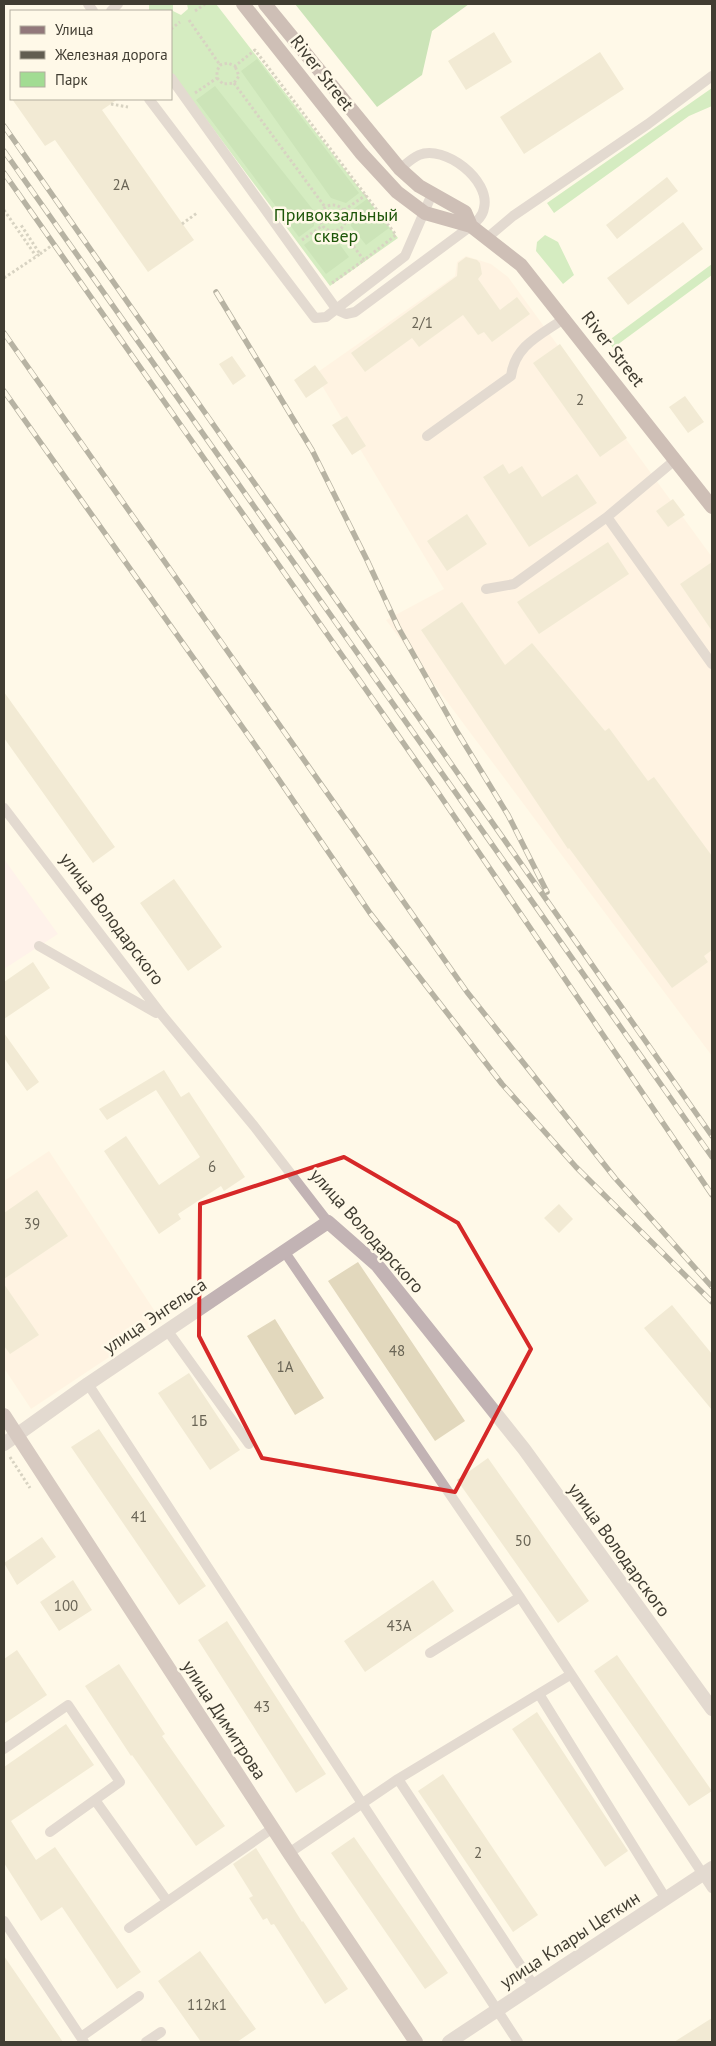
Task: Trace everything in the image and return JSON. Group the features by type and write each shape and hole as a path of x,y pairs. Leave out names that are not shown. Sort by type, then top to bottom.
{"main road":[{"name":"River Street","path":"243,4 361,153 397,192 425,213 471,226 521,265 712,507"},
{"name":"River Street","path":"265,4 400,169 432,194 465,212 471,226"},
{"name":"улица Димитрова","path":"4,1415 289,1853 416,2042"}],"street":[{"name":"улица Энгельса","path":"6,1449 17,1436 88,1384 328,1222"},
{"name":"улица Володарского","path":"328,1222 377,1265 524,1449 712,1709"},
{"name":"улица Клары Цеткин","path":"449,2042 708,1871"}],"lane":[{"path":"488,238 513,216 648,124 712,76"},
{"path":"172,79 337,310 346,314 355,312 471,226 480,218 485,206 479,186 468,168 453,160 429,153 419,154 400,169"},
{"path":"150,100 311,316 323,318 337,310 405,256 432,194"},
{"path":"427,436 511,376 513,363 521,349 564,318"},
{"path":"486,589 514,584 607,516 675,460"},
{"path":"607,516 712,664"},
{"name":"улица Володарского","path":"4,808 162,1016 254,1126 328,1222"},
{"path":"39,946 162,1016"},
{"path":"284,1251 520,1597 570,1676 708,1871 712,1888"},
{"path":"167,1330 249,1444"},
{"path":"88,1384 518,2042"},
{"path":"430,1653 520,1597"},
{"path":"289,1853 398,1780 570,1676"},
{"path":"539,1694 666,1899"},
{"path":"4,1750 68,1705 120,1782 50,1832"},
{"path":"398,1780 534,1986"},
{"path":"96,1800 167,1901"},
{"path":"129,1928 273,1828"},
{"path":"4,1921 83,2040 140,1996"},
{"path":"146,2042 161,2032"}],"path":[{"path":"195,11 205,4"},
{"path":"189,20 220,65"},
{"path":"172,28 180,22"},
{"path":"234,66 255,50 396,235 364,260 341,230"},
{"path":"228,63 234,66 239,76 234,82 223,84 217,78 216,71 220,65 228,63"},
{"path":"192,95 217,78"},
{"path":"234,82 325,207"},
{"path":"111,104 128,107"},
{"path":"344,210 366,194"},
{"path":"325,207 336,205 344,210 346,219 341,230"},
{"path":"325,207 319,218 322,226 329,232 341,230"},
{"path":"4,210 38,255"},
{"path":"182,224 197,213"},
{"path":"21,225 38,255"},
{"path":"301,241 322,226"},
{"path":"4,278 51,246"},
{"path":"6,1449 30,1488"}],"highlighted area":[{"path":"344,1157 458,1223 531,1349 455,1492 262,1458 199,1336 200,1204"}],"shaded area":[{"path":"466,256 491,264 508,277 712,557 712,1056 386,620 444,589 315,374 455,276 457,262"},
{"path":"4,859 58,934 4,969"},
{"path":"49,1151 162,1322 31,1409 4,1368 4,1181"}],"green space":[{"name":"Привокзальный сквер","path":"149,4 173,4 173,11 181,15 188,9 187,4 216,4 398,238 330,286 172,73 172,10 149,10"},
{"path":"295,4 469,4 432,31 422,75 377,107"},
{"path":"257,59 359,193 346,203 331,198 241,71"},
{"path":"215,86 314,211 314,226 299,237 196,100"},
{"path":"712,88 712,106 689,116 554,213 547,203"},
{"path":"367,199 389,228 366,245 351,226 352,210"},
{"path":"319,234 335,238 349,257 326,274 304,245"},
{"path":"545,235 558,242 574,275 563,284 536,251 537,242"},
{"path":"712,264 712,275 613,348 608,341"}],"building":[{"path":"494,32 512,62 466,90 448,61"},
{"path":"600,52 624,89 524,154 500,117"},
{"path":"13,100 117,100 102,110 194,240 148,272 55,140 45,146"},
{"path":"667,177 678,191 617,239 606,225"},
{"path":"683,222 703,249 628,305 607,278"},
{"path":"466,257 477,260 480,263 482,274 478,279 500,310 517,297 530,314 492,342 484,332 478,335 463,315 419,347 412,338 365,372 351,353 457,276 458,263"},
{"path":"560,344 627,438 600,457 533,363"},
{"path":"232,356 246,376 233,385 219,364"},
{"path":"315,365 328,383 306,398 294,380"},
{"path":"685,396 704,422 688,433 669,407"},
{"path":"347,416 366,446 352,455 332,425"},
{"path":"503,464 509,474 522,466 542,497 577,474 597,503 529,547 483,477"},
{"path":"673,499 685,515 668,527 656,511"},
{"path":"467,514 487,544 447,571 427,541"},
{"path":"608,542 629,574 539,634 517,602"},
{"path":"712,562 712,631 680,584"},
{"path":"462,602 505,665 532,643 605,731 609,728 648,781 654,777 712,856 712,950 704,956 708,962 672,988 568,849 421,630"},
{"path":"4,692 115,847 93,863 4,738"},
{"path":"174,879 222,947 188,971 140,903"},
{"path":"33,962 50,988 4,1019 4,982"},
{"path":"4,1033 39,1082 27,1091 4,1058"},
{"path":"164,1070 181,1097 189,1092 245,1177 224,1191 221,1186 178,1214 181,1219 159,1234 104,1151 126,1136 159,1185 200,1157 156,1090 107,1120 99,1109"},
{"path":"37,1190 68,1236 4,1279 4,1213"},
{"path":"559,1204 573,1219 559,1233 544,1218"},
{"path":"358,1262 465,1421 435,1441 328,1281"},
{"path":"4,1284 39,1335 10,1354 4,1346"},
{"path":"672,1305 712,1354 712,1410 644,1328"},
{"path":"275,1319 324,1398 295,1415 247,1336"},
{"path":"189,1373 240,1450 210,1470 158,1393"},
{"path":"99,1429 206,1586 179,1605 71,1447"},
{"path":"488,1458 589,1601 558,1623 457,1480"},
{"path":"42,1537 56,1557 17,1585 4,1563"},
{"path":"73,1580 92,1610 59,1631 40,1602"},
{"path":"433,1580 454,1611 365,1672 344,1641"},
{"path":"227,1621 326,1774 296,1793 198,1640"},
{"path":"17,1650 47,1695 4,1724 4,1659"},
{"path":"617,1655 712,1791 689,1806 594,1671"},
{"path":"119,1664 165,1734 162,1736 225,1826 196,1846 131,1756 85,1686"},
{"path":"537,1712 628,1851 605,1867 512,1729"},
{"path":"66,1724 94,1765 11,1821 36,1860 55,1847 141,1972 117,1989 62,1907 41,1921 4,1863 4,1767"},
{"path":"443,1774 538,1915 513,1932 418,1791"},
{"path":"354,1837 448,1973 425,1989 331,1853"},
{"path":"256,1848 302,1922 348,1989 325,2004 274,1924 271,1925 267,1918 263,1920 249,1898 253,1896 233,1864"},
{"path":"200,1951 256,2029 237,2042 201,2042 158,1981"},
{"path":"4,1956 63,2042 4,2042"},
{"path":"712,2018 712,2042 674,2042"}],"railway":[{"path":"4,126 712,1136"},
{"path":"4,151 712,1157"},
{"path":"4,173 437,791 712,1195"},
{"path":"216,292 312,450 398,627 456,730 508,815 547,892"},
{"path":"4,333 467,992 615,1178 712,1287"},
{"path":"4,391 260,752 370,913 502,1084 576,1167 712,1302"}]}
